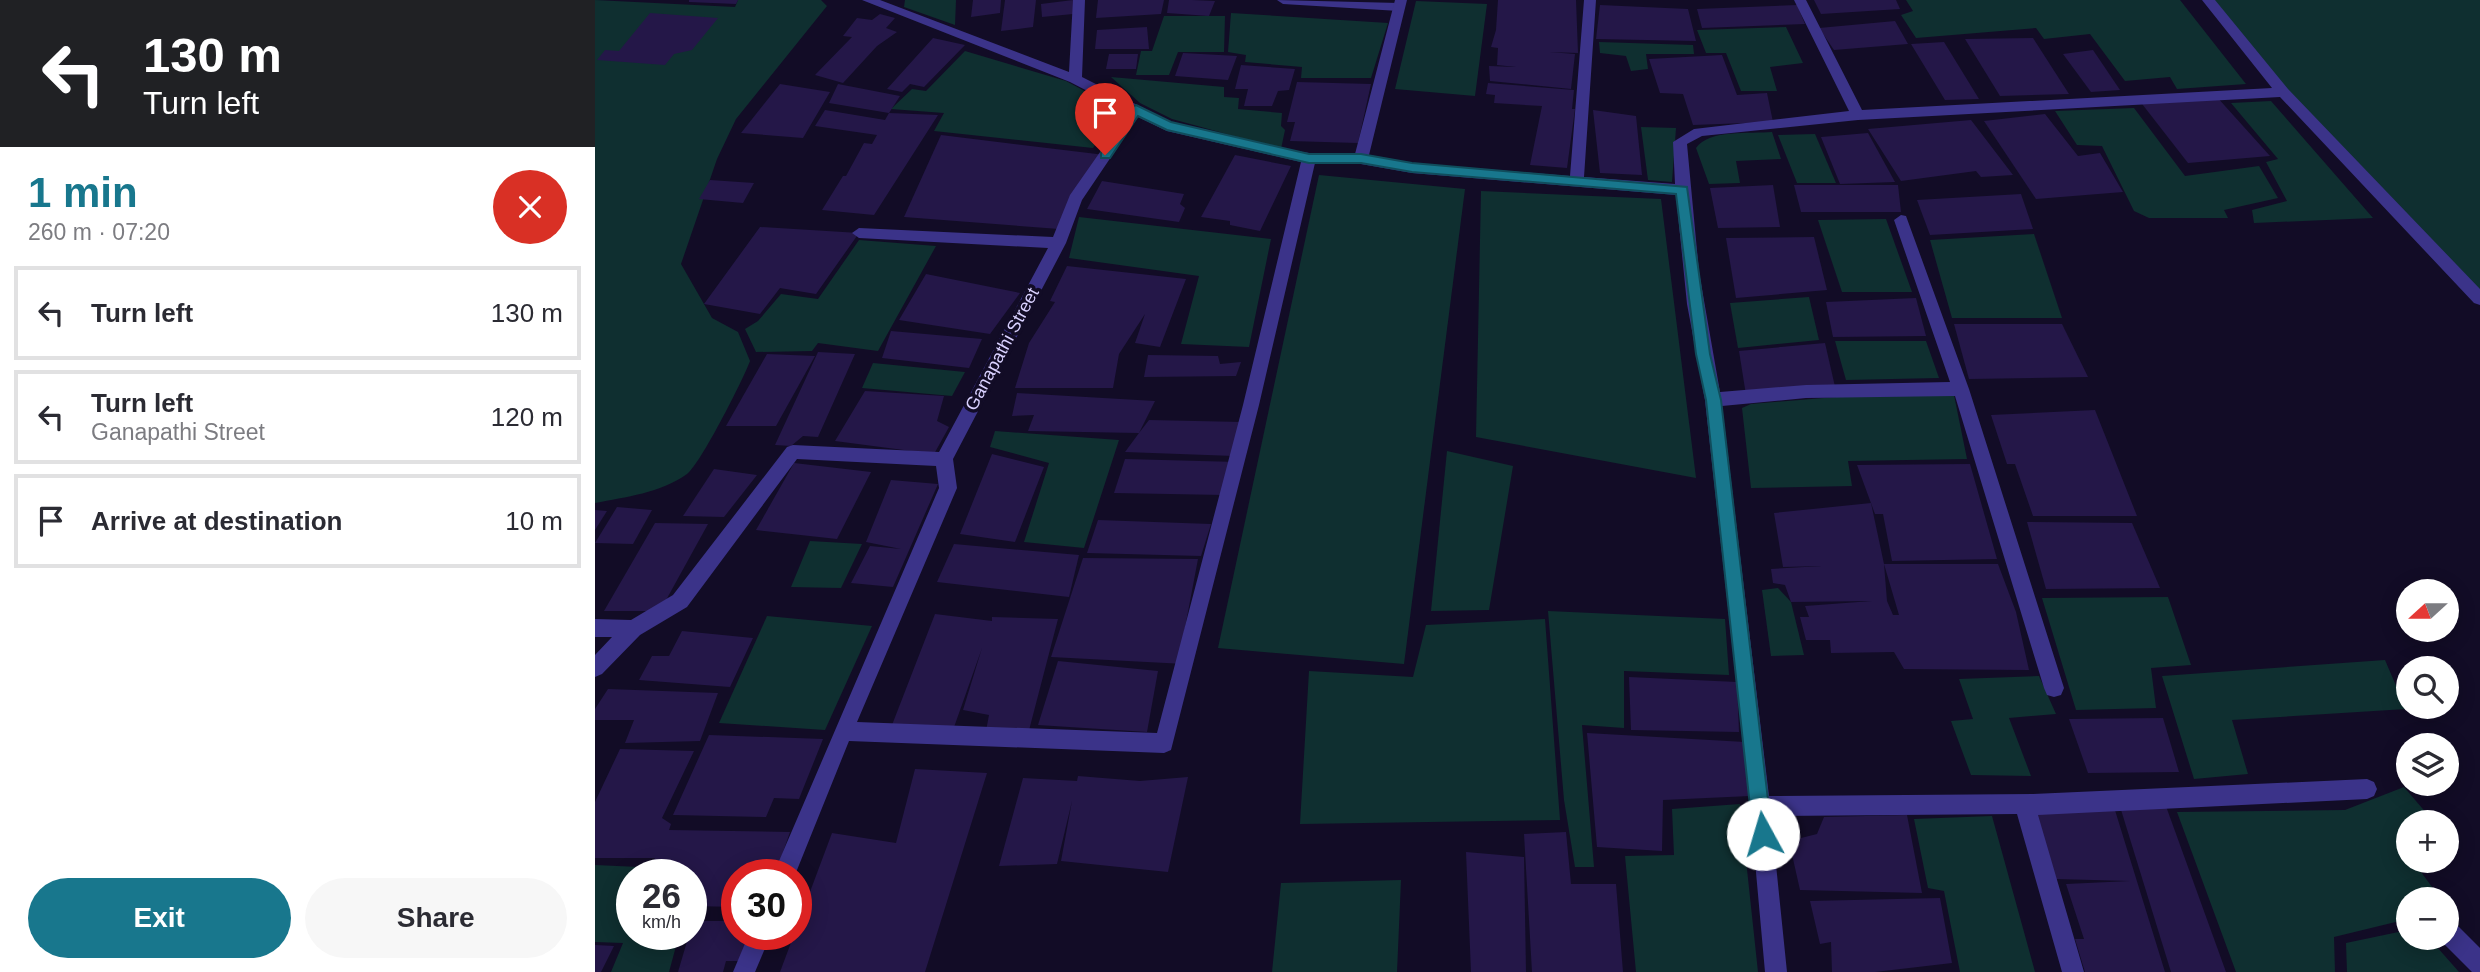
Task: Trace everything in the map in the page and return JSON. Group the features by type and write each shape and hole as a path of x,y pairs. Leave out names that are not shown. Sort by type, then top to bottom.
{"street":[{"path":"867,0 896,5 1075,79 1167,126 1309,158 1361,159 1412,168 1682,190"},
{"path":"1075,79 1079,0"},
{"path":"1577,181 1590,0"},
{"path":"1800,0 1859,115"},
{"path":"2208,0 2283,92 2480,299"},
{"path":"1361,159 1400,4"},
{"path":"1776,972 1760,806 1713,400 1703,354 1682,190 1680,142 1699,132 1859,115 2283,92"},
{"name":"Ganapathi Street","path":"944,459 1058,243 1075,199 1136,110"},
{"path":"843,731 1164,743 1251,405 1309,158"},
{"path":"1901,220 1961,389 2054,688"},
{"path":"859,233 1058,243"},
{"path":"1713,400 1746,395 1836,390 1961,389"},
{"path":"595,668 633,629 680,601 793,452 944,459 948,488 791,859"},
{"path":"595,628 633,629"},
{"path":"1760,806 2028,804 2367,789"},
{"path":"2028,804 2073,972"},
{"path":"2459,943 2480,964"},
{"path":"744,972 753,950"}],"lane":[{"path":"1283,0 1400,4"}],"green space":[{"path":"595,0 735,7 738,0 821,0 827,6 736,119 717,159 681,264 712,318 738,332 750,361 746,371 711,439 687,474 654,490 595,503"},
{"path":"905,0 956,0 955,25 904,7"},
{"path":"1906,0 2180,0 2246,84 2177,89 2170,77 2125,81 2090,34 2044,39 2036,28 1916,38 1901,15 1913,11"},
{"path":"2208,0 2480,0 2480,296 2283,92"},
{"path":"1416,1 1487,4 1475,96 1395,89"},
{"path":"1231,13 1388,23 1371,78 1301,78 1302,67 1245,62 1246,55 1228,52"},
{"path":"1164,16 1225,16 1224,52 1178,52 1169,75 1136,75 1141,51 1152,51"},
{"path":"1786,27 1803,63 1770,67 1777,91 1741,91 1726,53 1706,53 1697,30"},
{"path":"1599,42 1693,45 1694,54 1646,54 1648,69 1631,71 1626,56 1600,53"},
{"path":"965,51 1066,81 1120,110 1093,148 934,131 944,113 891,109 912,89 926,91"},
{"path":"1111,77 1224,87 1224,97 1239,98 1238,109 1282,113 1281,126 1285,130 1281,149 1172,119 1140,103"},
{"path":"2271,101 2373,218 2254,223 2252,210 2287,201 2266,162 2278,159 2231,103"},
{"path":"2134,108 2185,176 2259,166 2278,198 2224,210 2228,218 2149,218 2134,211 2102,146 2077,145 2055,111"},
{"path":"1641,127 1676,128 1672,182 1648,180"},
{"path":"1772,132 1781,159 1736,161 1740,183 1709,184 1696,148 1702,142 1720,135"},
{"path":"1815,134 1836,183 1797,183 1778,135"},
{"path":"1319,175 1465,189 1404,664 1218,648"},
{"path":"1481,191 1661,199 1696,478 1476,437"},
{"path":"1079,217 1271,239 1249,347 1181,344 1199,276 1069,258"},
{"path":"1886,219 1912,292 1842,292 1818,220"},
{"path":"2034,234 2062,318 1952,318 1930,240"},
{"path":"859,240 936,246 878,351 818,343 812,351 756,352 745,329 758,321 781,294 818,299"},
{"path":"1809,297 1819,340 1738,348 1730,303"},
{"path":"1835,341 1926,341 1939,378 1846,380"},
{"path":"873,363 965,372 952,396 862,388"},
{"path":"1954,395 1967,459 1848,461 1852,486 1751,488 1742,408 1751,404 1836,397"},
{"path":"995,431 1119,440 1084,548 1024,542 1049,463 990,447"},
{"path":"1447,451 1513,466 1489,610 1431,611"},
{"path":"810,541 862,544 841,588 791,587"},
{"path":"1778,588 1791,602 1804,655 1771,656 1762,590"},
{"path":"2168,597 2191,665 2151,668 2156,708 2076,710 2042,598"},
{"path":"1548,611 1725,619 1729,675 1624,671 1624,728 1582,725 1594,867 1575,867 1564,800"},
{"path":"767,616 872,626 825,730 719,723"},
{"path":"1545,619 1560,820 1300,824 1309,671 1413,677 1426,625"},
{"path":"2385,660 2396,686 2396,710 2232,720 2248,774 2194,779 2162,676"},
{"path":"2039,676 2056,714 2009,718 2031,776 1971,775 1951,721 1973,719 1959,679"},
{"path":"2396,790 2396,796 2412,796 2424,810 2396,810 2396,873 2422,873 2432,887 2396,887 2396,922 2334,937 2335,972 2236,972 2177,812 2345,810"},
{"path":"1740,804 1758,972 1636,972 1625,856 1674,855 1672,809"},
{"path":"1992,816 2035,972 1960,972 1944,891 1928,888 1914,819"},
{"path":"595,865 616,866 616,943 595,942"},
{"path":"1401,880 1397,972 1272,972 1281,883"},
{"path":"2396,933 2396,950 2440,950 2459,972 2347,972 2346,943"},
{"path":"620,950 675,950 669,972 611,972"}],"building":[{"path":"689,0 738,0 736,4"},
{"path":"973,0 1001,0 1000,13 971,17"},
{"path":"1005,0 1036,0 1033,27 1001,31"},
{"path":"1073,0 1073,14 1042,17 1041,4"},
{"path":"1098,0 1164,0 1161,14 1096,18"},
{"path":"1169,0 1215,1 1209,16 1167,13"},
{"path":"1498,0 1576,0 1578,53 1549,52 1575,54 1571,89 1490,81 1489,66 1516,67 1497,65 1498,48 1491,47 1496,30"},
{"path":"1814,0 1896,0 1900,9 1821,14"},
{"path":"1600,5 1688,9 1696,41 1596,39"},
{"path":"1797,5 1805,24 1702,28 1697,9"},
{"path":"650,13 718,18 692,50 674,54 665,65 597,60 605,50 619,51"},
{"path":"880,14 895,18 886,28 897,32 877,46 843,83 815,75 852,37 843,36 857,18 872,20"},
{"path":"1895,21 1908,44 1834,50 1819,28"},
{"path":"1147,27 1149,49 1095,49 1097,30"},
{"path":"933,38 965,45 924,87 910,84 902,92 887,89"},
{"path":"2033,38 2069,94 2000,96 1965,39"},
{"path":"1944,42 1979,99 1945,100 1911,44"},
{"path":"2093,50 2120,90 2091,92 2063,54"},
{"path":"1183,53 1237,56 1228,80 1175,76"},
{"path":"1109,54 1138,54 1136,69 1106,69"},
{"path":"1722,55 1737,95 1767,93 1773,122 1693,125 1683,94 1660,93 1649,59"},
{"path":"1241,65 1295,69 1289,90 1278,91 1272,106 1244,106 1248,89 1235,89"},
{"path":"1297,82 1371,84 1358,143 1290,141 1295,122 1287,122"},
{"path":"1488,83 1574,90 1572,109 1575,109 1567,168 1530,165 1542,106 1494,103 1495,95 1486,94"},
{"path":"780,84 830,92 803,138 741,133"},
{"path":"838,84 900,96 889,113 829,103"},
{"path":"2216,96 2270,156 2188,163 2139,100"},
{"path":"825,110 885,120 889,113 938,115 874,215 822,210 843,176 846,176 864,143 872,144 877,135 815,126"},
{"path":"1593,110 1636,116 1642,175 1600,173"},
{"path":"2045,114 2078,156 2100,153 2123,192 2036,199 1984,121"},
{"path":"1971,120 2013,175 1981,177 1976,171 1901,181 1868,129"},
{"path":"1868,133 1895,182 1840,184 1821,137"},
{"path":"941,135 1105,155 1059,229 904,217"},
{"path":"1235,155 1291,166 1260,231 1230,225 1230,221 1201,217"},
{"path":"710,180 754,183 743,203 699,199"},
{"path":"1102,181 1184,194 1180,204 1185,208 1179,222 1087,209"},
{"path":"1773,185 1780,227 1718,228 1710,188"},
{"path":"1794,185 1898,185 1901,212 1801,212"},
{"path":"2021,194 2033,229 1930,235 1917,200"},
{"path":"760,227 859,233 816,294 780,288 760,314 704,304"},
{"path":"1814,237 1827,290 1736,298 1726,238"},
{"path":"1067,266 1186,279 1160,347 1135,343 1145,314 1119,354 1113,388 1015,388 1029,343 1055,302 1050,301"},
{"path":"926,274 1020,293 990,334 899,320"},
{"path":"1916,298 1926,336 1833,337 1826,302"},
{"path":"1954,324 2062,324 2088,377 1969,379"},
{"path":"891,331 982,339 969,368 882,358"},
{"path":"1825,343 1836,391 1746,395 1739,351"},
{"path":"818,352 855,354 818,437 803,436 791,446 775,445"},
{"path":"767,354 815,356 776,426 726,426"},
{"path":"1148,355 1218,356 1220,364 1241,362 1236,376 1144,377"},
{"path":"865,391 944,396 937,421 949,427 934,454 835,441"},
{"path":"1017,393 1155,401 1139,433 1028,431 1034,415 1012,416"},
{"path":"2095,410 2137,516 2033,516 2015,464 2007,464 1991,415"},
{"path":"1149,420 1242,422 1234,456 1125,452"},
{"path":"992,454 1044,467 1015,542 960,534"},
{"path":"1125,459 1237,462 1224,495 1114,493"},
{"path":"794,463 871,472 837,539 756,530"},
{"path":"1970,464 1997,559 1892,561 1883,514 1875,514 1857,465"},
{"path":"714,469 757,475 724,517 683,516"},
{"path":"891,480 938,484 893,587 851,583 870,546 901,549 866,542"},
{"path":"1871,503 1884,564 1998,564 2016,612 2029,670 1904,669 1894,652 1831,653 1830,640 1806,640 1800,617 1809,617 1805,606 1872,601 1791,602 1785,585 1773,583 1771,569 1822,566 1783,567 1774,513","holes":["1884,564 1899,615 1893,615 1887,601"]},
{"path":"617,507 652,510 633,544 595,543"},
{"path":"595,510 607,511 595,530"},
{"path":"1098,520 1211,524 1201,556 1087,553"},
{"path":"2027,522 2132,523 2160,588 2046,589"},
{"path":"655,523 708,524 660,611 604,611"},
{"path":"954,544 1079,555 1069,597 937,582"},
{"path":"1083,558 1198,559 1183,638 1185,664 1051,657"},
{"path":"935,614 992,621 992,617 1058,619 1027,738 985,736 989,715 963,710 982,648 953,730 892,725"},
{"path":"682,631 753,638 730,687 639,680 652,656 669,656"},
{"path":"1058,661 1158,671 1147,732 1038,725"},
{"path":"1629,677 1737,682 1739,732 1631,730"},
{"path":"608,689 718,693 700,741 625,743 634,720 595,720 595,709"},
{"path":"2163,718 2179,772 2088,773 2069,719"},
{"path":"1587,733 1745,742 1750,796 1663,800 1662,851 1597,847"},
{"path":"709,735 823,739 799,799 774,798 766,817 673,815"},
{"path":"620,749 694,751 662,818 671,824 669,830 790,832 781,859 721,859 721,907 707,906 707,859 595,858 595,802"},
{"path":"915,769 987,773 925,972 780,972 788,950 812,950 812,886 832,833 896,843"},
{"path":"1078,776 1140,781 1188,777 1168,872 1061,861 1072,801 1057,864 999,866 1023,778 1077,781"},
{"path":"2163,798 2226,972 2171,972 2118,800"},
{"path":"2031,804 2114,807 2165,972 2085,972 2075,939 2084,939 2066,884 2130,881 2056,879"},
{"path":"1907,815 1922,893 1800,890 1789,841 1817,834 1824,817"},
{"path":"1566,832 1571,884 1616,884 1623,972 1532,972 1524,834"},
{"path":"1466,852 1524,857 1526,972 1471,972"},
{"path":"1940,898 1952,963 1875,972 1832,972 1831,942 1820,944 1810,901"},
{"path":"707,921 721,921 721,950 745,950 741,961 726,961 723,972 678,972 684,950 707,950"},
{"path":"595,945 614,946 601,972 595,972"}],"route":[{"path":"1105,155 1136,110 1167,126 1309,158 1361,159 1412,168 1682,190 1703,354 1713,400 1763,834"}]}
